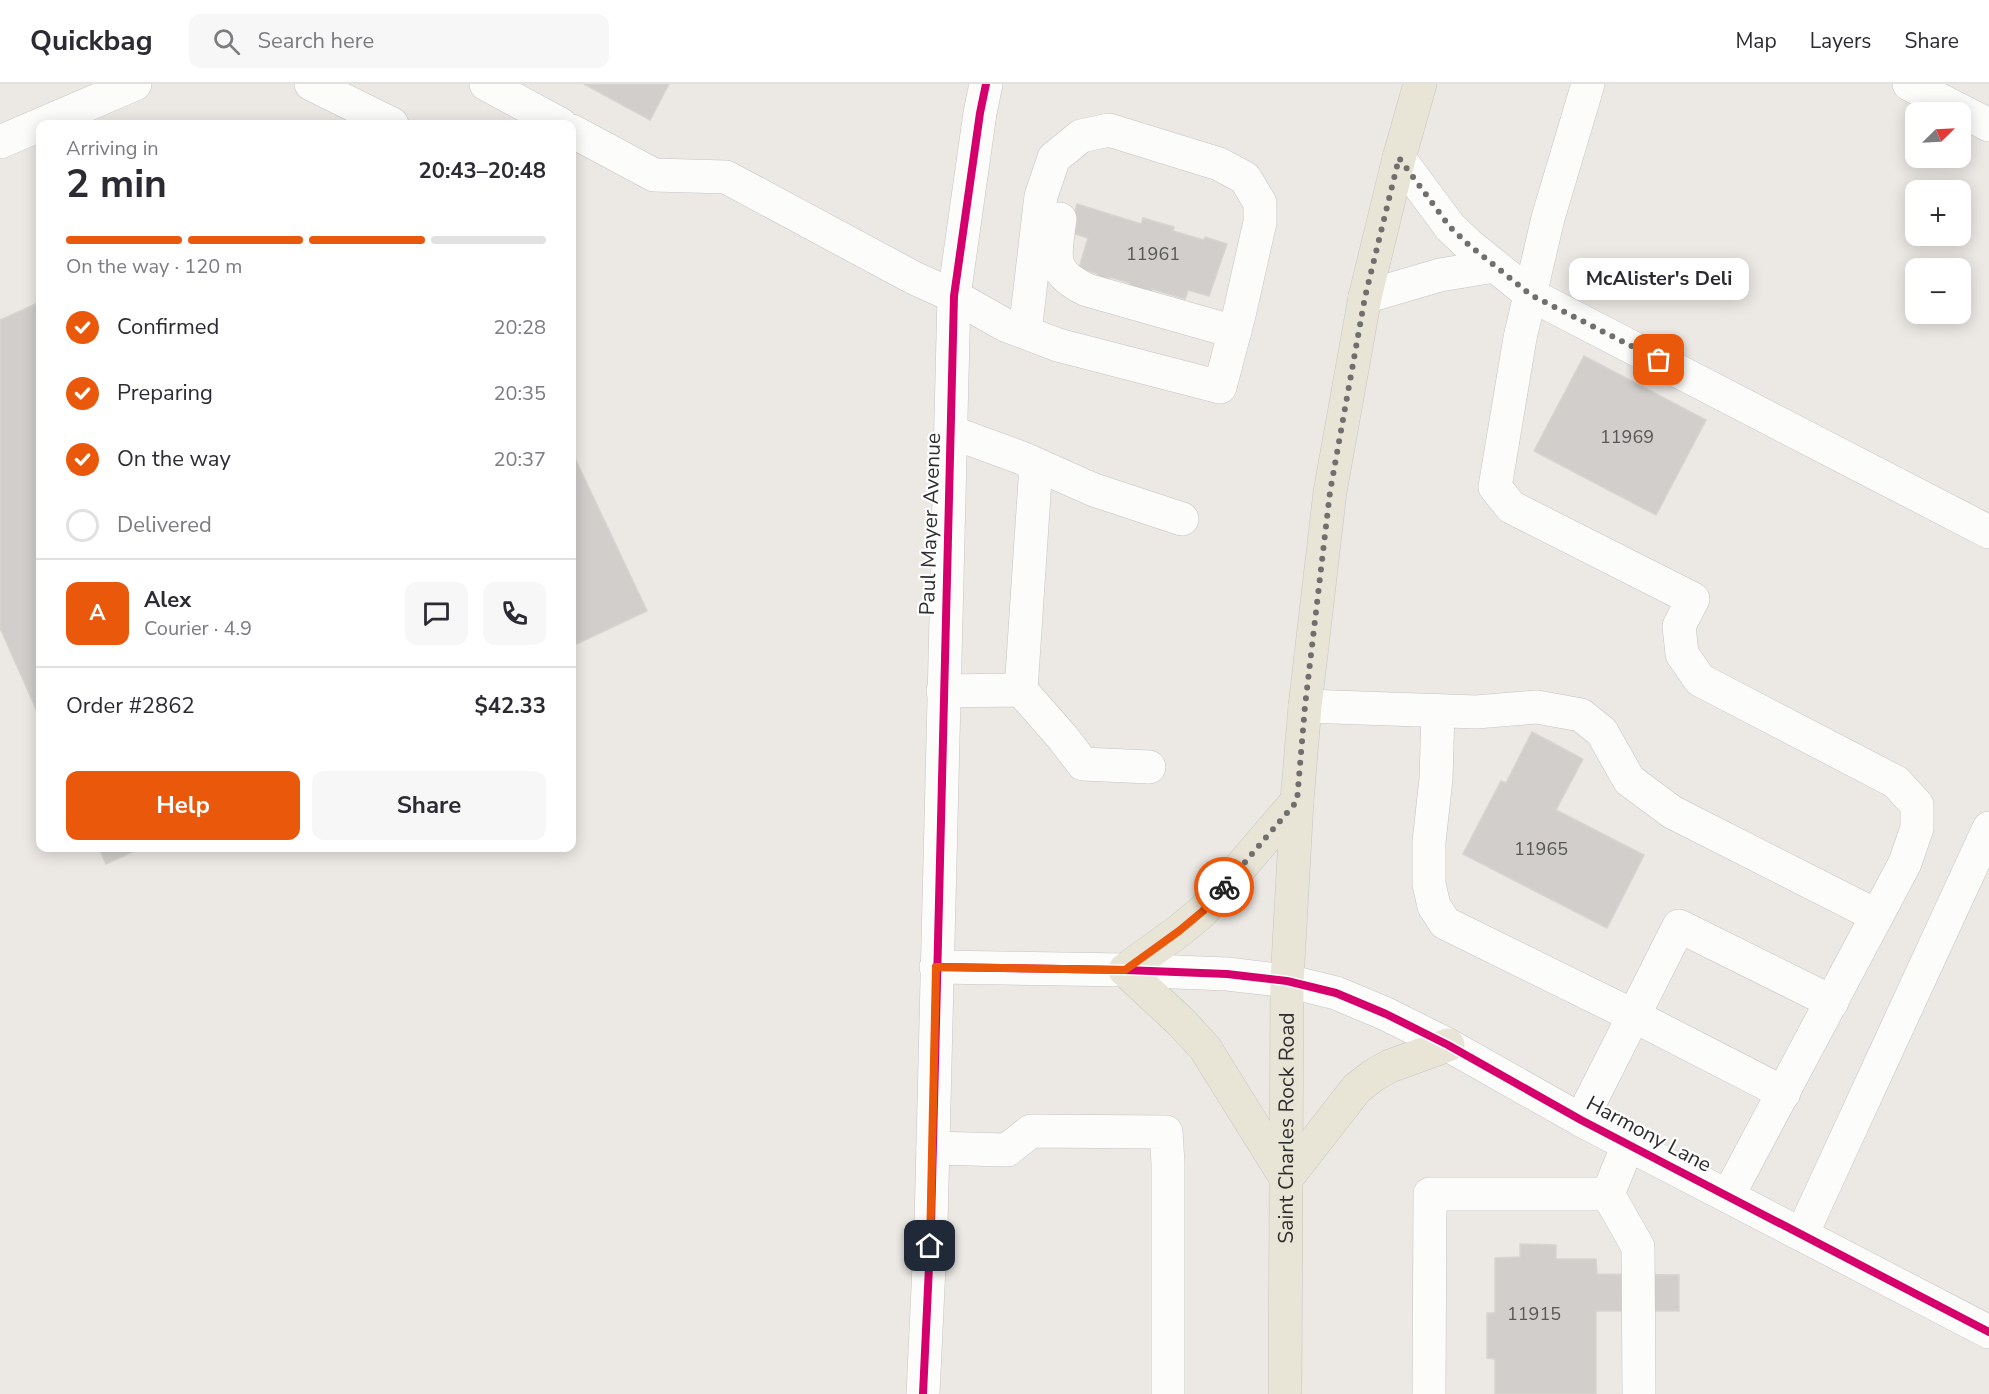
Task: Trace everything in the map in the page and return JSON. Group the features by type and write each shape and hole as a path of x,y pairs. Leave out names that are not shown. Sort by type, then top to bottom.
{"main road":[{"name":"Saint Charles Rock Road","path":"1286,1394 1287,981 1305,706 1330,492 1365,297 1399,158 1420,84"},
{"path":"1297,801 1203,911 1125,970 1180,1021 1205,1048 1286,1179 1358,1088 1390,1066 1448,1045"}],"street":[{"path":"51,120 135,84"},
{"path":"311,84 384,120"},
{"path":"486,84 553,120"},
{"name":"Paul Mayer Avenue","path":"923,1394 933,1148 954,296 986,84"},
{"path":"1588,84 1548,218 1520,338 1496,487 1511,507 1693,599 1679,626 1682,654 1700,680 1896,782 1917,805 1917,828 1905,863 1728,1196"},
{"path":"1909,84 1989,125"},
{"path":"0,142 36,127"},
{"path":"576,132 654,175 726,177 1005,325 1058,345 1220,387 1260,222 1260,203 1245,178 1219,164 1108,130 1081,136 1054,158 1041,196 1025,332"},
{"path":"1114,150 1222,182 1231,189 1238,197 1244,221 1226,295 1227,304 1237,323 1087,290 1065,277 1057,263 1056,250 1066,177 1076,159 1083,154 1114,150"},
{"path":"1399,158 1450,227 1531,295 1989,532"},
{"path":"1365,297 1440,275 1494,266"},
{"path":"951,432 1094,490 1182,519"},
{"path":"1036,465 1021,690 1083,764 1149,767"},
{"path":"943,691 1021,690"},
{"path":"1305,706 1476,712 1537,707 1581,715 1602,732 1629,780 1672,812 1877,916"},
{"path":"1438,711 1436,779 1429,842 1429,884 1434,906 1445,923 1784,1093"},
{"path":"1802,1234 1989,828"},
{"path":"1581,1120 1679,926 1832,1002"},
{"path":"936,967 1227,974 1287,981"},
{"name":"Harmony Lane","path":"1287,981 1336,993 1386,1014 1448,1045 1628,1145 1989,1332"},
{"path":"933,1148 1007,1150 1031,1131 1166,1132 1168,1394"},
{"path":"1608,1194 1628,1145"},
{"path":"1429,1394 1430,1194 1608,1194"},
{"path":"1608,1194 1638,1247 1639,1394"}],"building":[{"path":"584,84 669,84 650,120"},
{"path":"1077,204 1141,224 1143,218 1174,227 1173,231 1227,244 1209,296 1188,290 1185,299 1152,289 1150,295 1128,289 1130,283 1110,277 1108,283 1097,279 1098,274 1079,268 1088,238 1069,232"},
{"path":"36,304 36,709 0,628 0,320"},
{"path":"1584,356 1706,420 1656,515 1534,451"},
{"path":"576,460 647,611 576,644"},
{"path":"1532,732 1583,759 1556,810 1644,855 1607,928 1463,854 1501,781 1506,783"},
{"path":"101,852 132,852 106,864"},
{"path":"1520,1244 1556,1245 1556,1259 1596,1259 1597,1274 1679,1275 1679,1311 1596,1311 1596,1394 1495,1394 1495,1359 1487,1358 1487,1313 1495,1313 1495,1258 1520,1257"}],"cycle path":[{"path":"923,1394 931,1224 954,296 986,84"},
{"path":"936,967 1227,974 1287,981 1336,993 1386,1014 1448,1045 1581,1120 1989,1332"}],"way so far":[{"path":"1224,887 1297,801 1305,706 1330,492 1365,297 1399,158 1450,227 1531,295 1659,360"}],"place":[{"name":"McAlister's Deli","path":"1659,360"}],"route":[{"path":"930,1246 936,967 1125,970 1203,911 1224,887"}]}
